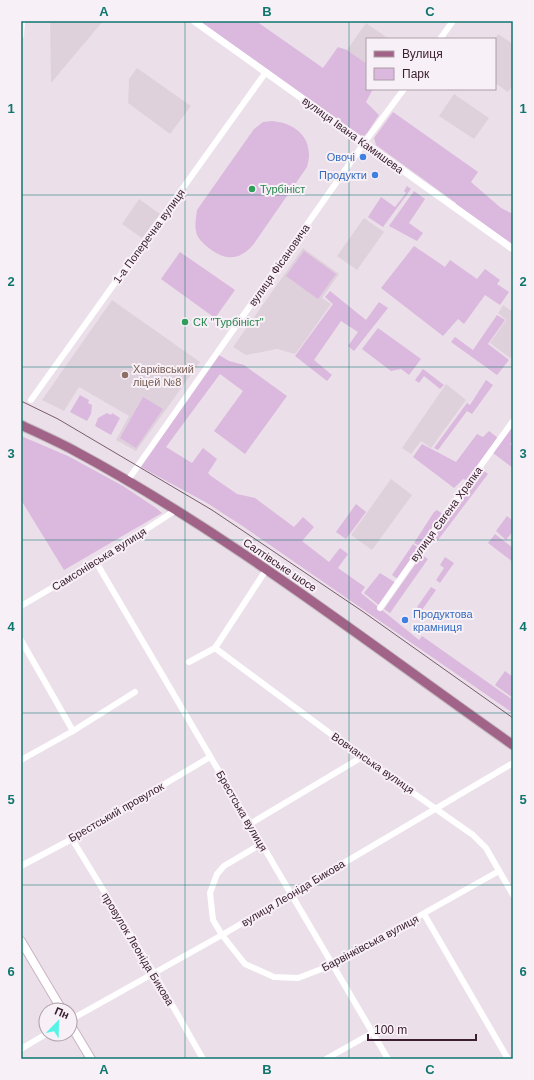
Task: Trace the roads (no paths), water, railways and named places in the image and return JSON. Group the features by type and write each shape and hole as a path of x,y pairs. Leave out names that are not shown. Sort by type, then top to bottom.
{"main road":[{"name":"Салтівське шосе","path":"21,425 72,449 128,480 176,510 266,570 513,745"},
{"path":"21,941 57,1002"},
{"path":"78,1037 91,1059"}],"street":[{"path":"21,35 22,21"},
{"name":"вулиця Івана Камишева","path":"194,21 513,249"},
{"path":"441,38 453,21"},
{"name":"1-а Поперечна вулиця","path":"32,400 266,72"},
{"name":"вулиця Фісановича","path":"128,480 364,143 403,90"},
{"name":"вулиця Євгена Храпка","path":"380,608 513,421"},
{"name":"Самсонівська вулиця","path":"21,606 96,562 176,510"},
{"name":"Брестська вулиця","path":"96,562 290,895 388,1059"},
{"path":"188,662 215,648 266,570"},
{"path":"21,640 73,731"},
{"name":"Вовчанська вулиця","path":"215,648 362,757 436,808 480,841 486,848 513,895"},
{"path":"21,760 73,731 135,692"},
{"name":"Брестський провулок","path":"21,866 72,839 210,757"},
{"path":"250,824 362,757"},
{"name":"вулиця Леоніда Бикова","path":"78,1016 222,936 513,762"},
{"name":"провулок Леоніда Бикова","path":"72,839 154,973 203,1059"},
{"name":"Барвінківська вулиця","path":"261,844 224,866 217,874 210,893 213,920 222,936 245,964 274,977 298,978 332,965 498,871"},
{"path":"424,914 508,1059"},
{"path":"326,1059 372,1033"},
{"path":"21,1048 38,1038"}],"tram line":[{"path":"21,401 58,419 212,510 362,611 513,718"}],"place":[{"name":"Овочі","path":"363,157"},
{"name":"Продукти","path":"375,175"},
{"name":"Турбініст","path":"252,189"},
{"name":"СК \"Турбініст\"","path":"185,322"},
{"name":"Харківський ліцей №8","path":"125,375"},
{"name":"Продуктова крамниця","path":"405,620"}]}
